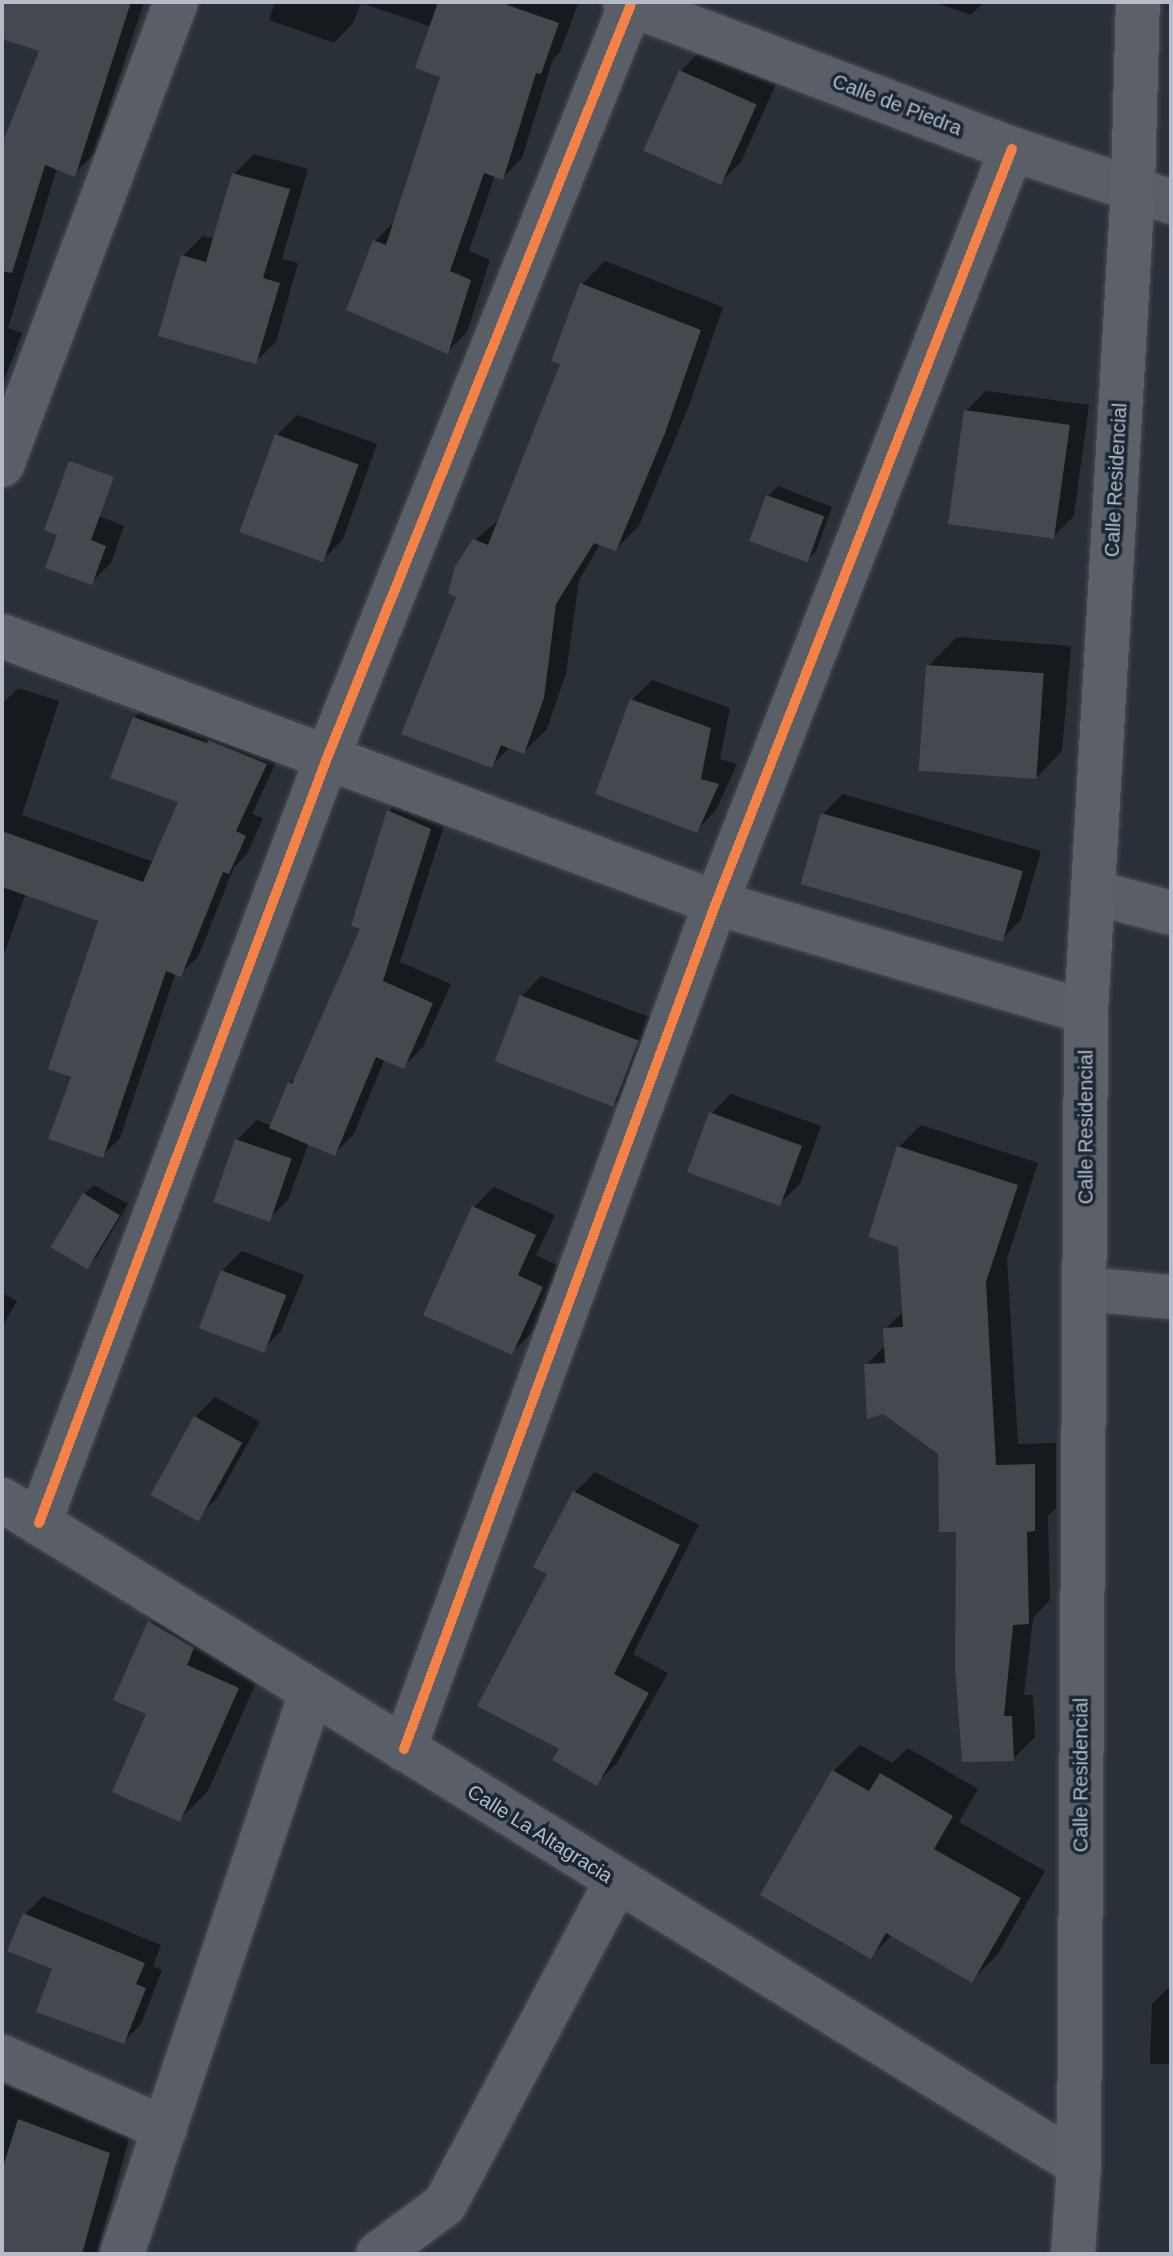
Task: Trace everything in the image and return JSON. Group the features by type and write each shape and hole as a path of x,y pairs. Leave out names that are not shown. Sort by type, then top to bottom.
{"main road":[{"name":"Calle Residencial","path":"1073,2254 1079,2165 1086,1012 1093,892 1152,195 1138,2"}],"street":[{"path":"2,465 176,2"},
{"path":"39,1523 327,758 628,3"},
{"name":"Calle de Piedra","path":"628,3 1012,149 1152,195"},
{"path":"404,1749 716,903 1012,149"},
{"path":"2,636 716,903 1086,1012"},
{"path":"1093,892 1171,913"},
{"path":"1084,1289 1171,1297"},
{"name":"Calle La Altagracia","path":"2,1500 1079,2165"},
{"path":"122,2254 311,1693"},
{"path":"378,2254 445,2204 617,1881"},
{"path":"2,2057 165,2129"}],"building":[{"path":"2,2 131,2 75,177 45,165 12,273 2,271 2,144 39,51 2,39"},
{"path":"438,2 499,2 559,23 541,74 536,73 503,180 484,173 450,271 471,280 448,354 346,310 373,240 386,245 440,77 415,68"},
{"path":"679,70 757,105 721,185 643,150"},
{"path":"232,173 290,189 263,278 280,283 256,364 158,336 181,255 206,262"},
{"path":"580,283 701,330 665,433 616,551 594,543 556,604 544,698 524,754 501,745 492,768 401,734 456,597 448,593 455,566 473,539 488,545 560,364 551,361"},
{"path":"964,410 1070,425 1054,539 948,524"},
{"path":"275,434 359,464 323,562 239,532"},
{"path":"69,461 114,477 91,540 106,546 92,585 45,568 57,535 44,530"},
{"path":"766,495 824,516 808,562 749,541"},
{"path":"926,665 1044,673 1036,779 919,771"},
{"path":"630,699 711,728 701,779 719,784 697,833 595,794"},
{"path":"133,717 207,743 208,740 267,764 236,831 246,836 229,874 223,872 181,977 166,971 103,1158 48,1139 71,1077 48,1069 98,921 2,887 2,831 143,882 178,802 110,778"},
{"path":"387,810 431,829 383,981 433,1003 404,1069 376,1057 335,1156 269,1128 288,1082 292,1084 360,929 351,926"},
{"path":"821,813 1023,871 1002,942 801,884"},
{"path":"520,995 639,1041 613,1107 495,1061"},
{"path":"709,1112 802,1146 780,1206 687,1172"},
{"path":"235,1139 292,1159 270,1222 213,1202"},
{"path":"897,1146 1018,1185 986,1282 996,1465 1035,1464 1035,1531 1027,1532 1029,1624 1013,1625 1004,1716 1012,1716 1014,1761 962,1762 955,1666 956,1532 939,1532 938,1454 883,1414 867,1419 864,1364 885,1363 883,1328 903,1327 898,1247 868,1237"},
{"path":"83,1193 120,1215 87,1269 51,1247"},
{"path":"472,1206 536,1235 518,1275 543,1287 512,1355 423,1315"},
{"path":"221,1270 286,1295 264,1353 199,1328"},
{"path":"194,1416 242,1443 198,1521 150,1495"},
{"path":"573,1491 680,1545 614,1674 649,1693 597,1786 552,1760 559,1749 477,1706 547,1574 533,1567"},
{"path":"148,1621 194,1648 187,1665 239,1688 180,1822 112,1792 146,1714 113,1700"},
{"path":"832,1770 869,1791 880,1773 953,1816 934,1849 1021,1898 972,1983 886,1933 871,1959 760,1895"},
{"path":"23,1913 145,1963 136,1984 146,1988 124,2044 36,2012 52,1969 7,1951"},
{"path":"18,2119 110,2153 82,2254 2,2254 2,2170"}],"cycle path":[{"path":"39,1523 327,758 631,4"},
{"path":"404,1749 716,903 1012,149"}]}
